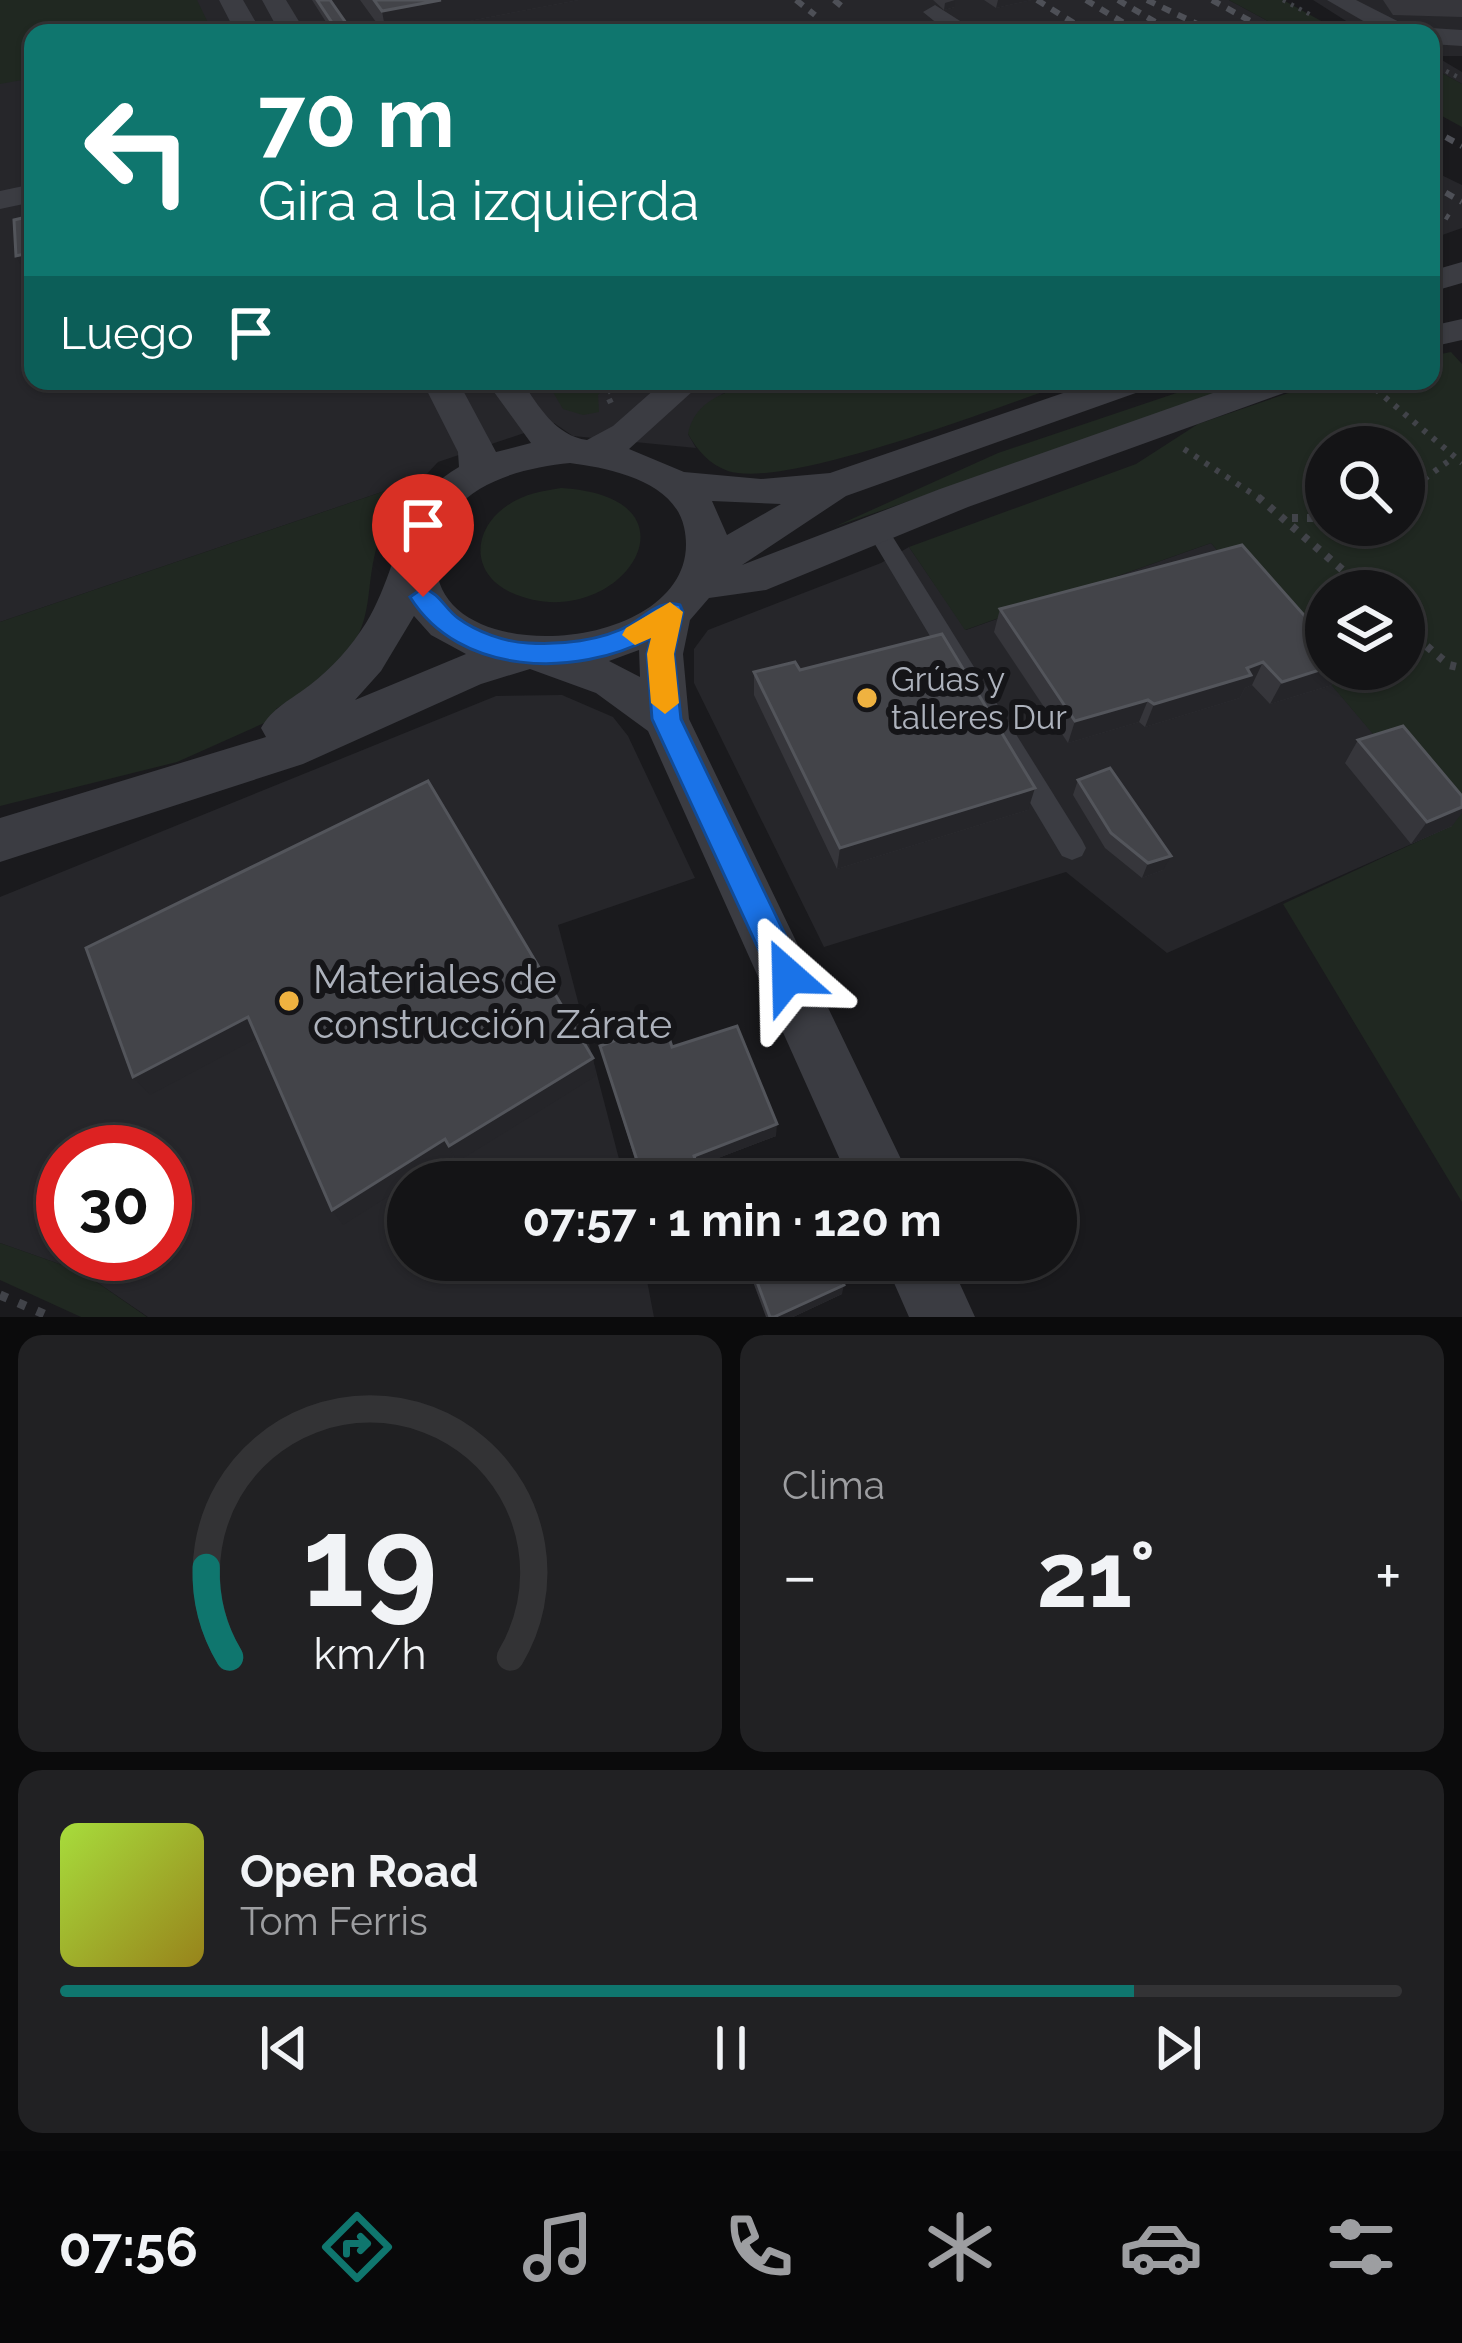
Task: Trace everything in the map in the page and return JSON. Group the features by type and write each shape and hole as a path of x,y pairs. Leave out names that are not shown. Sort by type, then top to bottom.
{"street":[{"path":"1339,0 1382,24"},
{"path":"935,12 953,24"},
{"path":"445,390 477,452 479,473"},
{"path":"510,390 537,432 583,451 635,461 673,482 739,491 834,486 1108,390"},
{"path":"246,759 352,679 377,650 414,566 416,539 430,514 451,492 479,473 523,457 583,451 626,436 675,390"},
{"path":"689,589 751,579 1256,390"},
{"path":"649,415 654,445 673,482 698,512 705,536 661,654 666,719 871,1161"},
{"path":"3,837 170,790 246,759 286,750 467,671 615,642 689,589 747,539 800,513 834,486"},
{"path":"414,566 423,597 447,624 483,644 538,654 612,681 666,719"},
{"path":"926,1281 942,1317"}],"lane":[{"path":"878,531 1072,848"}],"path":[{"path":"1376,390 1458,460 1425,481"},
{"path":"1139,430 1240,481 1290,518 1344,570"},
{"path":"1290,518 1305,518"},
{"path":"1425,645 1462,672"},
{"path":"0,1295 51,1317"}],"shaded area":[{"path":"0,0 1229,0 1273,24 24,24 24,390 733,390 722,394 688,434 696,448 573,436 554,423 438,462 423,478 0,622"},
{"path":"0,0 197,0 209,24 24,24 24,80 0,84"},
{"path":"1229,0 1283,0 1327,24 1273,24"},
{"path":"1313,0 1462,0 1462,56 1440,56 1440,24 1351,24"},
{"path":"1440,59 1462,72 1462,84 1440,72"},
{"path":"1440,72 1462,84 1462,127 1440,115"},
{"path":"1440,174 1462,185 1462,228 1440,236"},
{"path":"1451,352 1462,364 1462,1202 1283,904 1451,826 1336,690 1425,690 1425,570 1305,570 1305,654 1211,543 965,630 909,547 1136,464 1198,424 1297,390 1440,390 1440,354"},
{"path":"552,390 603,390 598,395 599,412 583,415 563,409"},
{"path":"733,390 1049,390 845,457 757,474 728,471 710,461 688,434 698,412"},
{"path":"1185,390 1229,390 834,527 998,453"},
{"path":"423,478 399,504 381,535 357,638 325,675 276,709 280,716 177,762 0,806 0,622"},
{"path":"561,488 607,497 633,515 640,538 633,562 613,583 584,598 549,602 510,592 487,573 480,550 482,537 496,515 514,501"},
{"path":"1211,543 1305,653 1305,690 1336,690 1452,826 1167,953 1066,872 824,947 694,683 694,649 708,630 881,563 909,547 966,630"},
{"name":"Materiales de construcción Zárate","path":"562,695 613,717 628,736 695,878 558,925 620,1161 387,1161 387,1281 647,1281 654,1317 148,1317 95,1281 192,1281 192,1125 36,1125 36,1256 0,1243 0,897 496,696"},
{"path":"0,1243 36,1256 36,1281 95,1281 147,1317 81,1317 0,1280"}],"building":[{"path":"317,0 330,0 347,24 333,24"},
{"path":"374,0 441,0 382,11"},
{"path":"22,218 24,224 24,254 16,256 14,220"},
{"path":"1242,545 1305,616 1305,675 1282,682 1263,662 1247,668 1251,675 1075,721 1000,609"},
{"path":"942,634 1035,788 840,848 754,672 795,662 800,670"},
{"path":"1403,726 1462,796 1462,807 1427,822 1358,740"},
{"path":"1110,768 1171,856 1148,863 1111,833 1078,780"},
{"path":"428,781 593,1058 449,1146 445,1139 410,1161 387,1161 387,1175 332,1210 248,1017 133,1077 86,948"},
{"path":"664,1022 672,1047 737,1026 777,1124 694,1156 696,1161 637,1161 600,1046"},
{"path":"757,1281 842,1281 844,1285 770,1317"}],"railway":[{"path":"796,0 815,15"},
{"path":"834,0 844,8"},
{"path":"1037,0 1076,24"},
{"path":"1086,0 1125,24"},
{"path":"1118,0 1159,24"},
{"path":"1147,0 1197,24"},
{"path":"1212,0 1256,24"},
{"path":"1440,134 1462,146"},
{"path":"1440,189 1462,202"},
{"path":"1440,212 1449,218"}],"slow traffic":[{"path":"635,635 670,612 661,654 665,703"}],"place":[{"name":"Grúas y talleres Dur","path":"867,698"},
{"name":"Materiales de construcción Zárate","path":"289,1001"}],"route":[{"path":"423,597 447,624 483,644 528,654 594,649 636,634 670,612 661,654 666,719 788,976"}]}
